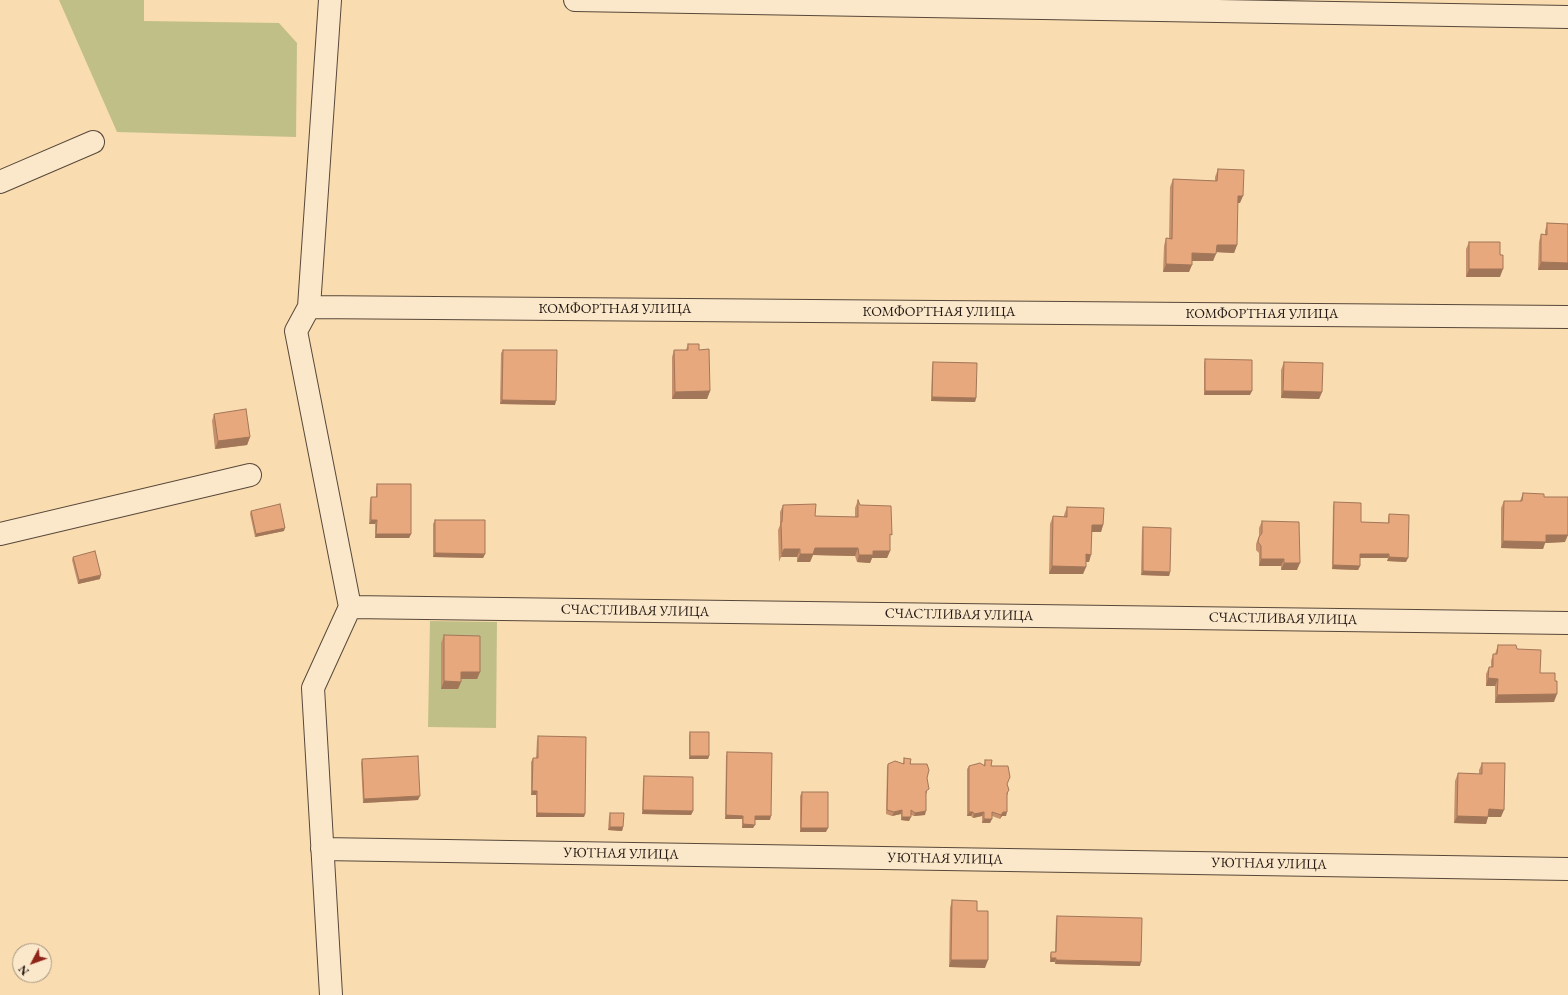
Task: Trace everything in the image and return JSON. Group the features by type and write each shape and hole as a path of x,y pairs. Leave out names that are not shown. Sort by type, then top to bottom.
{"street":[{"path":"330,0 309,307 296,332 350,607 313,688 331,995"},
{"path":"575,0 1355,6 1568,17"},
{"path":"0,182 93,142"},
{"name":"КОМФОРТНАЯ УЛИЦА","path":"309,307 1568,317"},
{"path":"0,534 250,476"},
{"name":"СЧАСТЛИВАЯ УЛИЦА","path":"350,607 1568,623"},
{"name":"УЮТНАЯ УЛИЦА","path":"322,849 1568,869"}],"shaded area":[{"path":"59,0 144,0 144,21 279,23 297,43 296,137 117,132"},
{"path":"430,621 497,622 496,728 428,727"}],"building":[{"path":"1218,169 1244,170 1243,196 1238,196 1237,245 1217,245 1216,254 1192,253 1192,265 1166,264 1166,238 1172,239 1173,179 1217,181"},
{"path":"1547,223 1568,224 1568,263 1541,262 1541,234 1547,235"},
{"path":"1469,242 1500,242 1500,255 1503,255 1503,269 1469,269"},
{"path":"688,344 699,344 699,350 709,349 710,391 675,392 674,350 688,350"},
{"path":"503,350 557,350 556,401 502,400"},
{"path":"1205,359 1252,360 1252,391 1205,391"},
{"path":"933,362 977,363 976,398 932,397"},
{"path":"1284,362 1323,363 1322,392 1283,391"},
{"path":"246,409 250,437 218,441 214,414"},
{"path":"377,484 411,484 411,534 376,534 377,520 371,520 371,497 377,497"},
{"path":"1523,493 1544,494 1544,497 1568,497 1568,535 1546,535 1546,542 1503,541 1504,501 1522,501"},
{"path":"858,500 860,505 891,506 892,535 890,534 890,551 873,551 873,555 859,555 858,548 815,548 813,554 800,554 800,549 784,549 782,554 781,522 783,505 816,504 815,516 858,517"},
{"path":"1334,502 1361,503 1361,522 1389,523 1389,514 1409,515 1408,558 1389,557 1389,554 1360,554 1360,566 1333,565"},
{"path":"280,504 285,528 256,534 251,511"},
{"path":"1067,507 1104,508 1103,525 1092,525 1091,555 1086,554 1086,567 1052,566 1053,516 1067,517"},
{"path":"435,520 485,520 485,554 435,553"},
{"path":"1262,521 1299,522 1300,563 1284,563 1284,559 1261,559 1261,546 1258,542 1262,533"},
{"path":"1143,527 1171,528 1170,572 1143,571"},
{"path":"95,551 101,575 79,580 73,557"},
{"path":"444,635 480,636 480,672 461,672 461,682 444,681"},
{"path":"1498,645 1516,645 1517,649 1541,650 1540,673 1555,673 1555,681 1557,681 1557,694 1497,695 1498,679 1488,678 1489,667 1493,667 1493,654 1497,654"},
{"path":"690,732 709,732 709,756 690,756"},
{"path":"538,736 586,737 585,814 537,813 537,791 532,791 533,758 538,758"},
{"path":"727,752 772,753 771,816 755,816 755,825 743,824 743,816 726,815"},
{"path":"418,756 420,796 364,799 362,759"},
{"path":"904,758 911,759 910,764 927,764 929,770 927,778 929,789 926,791 926,811 915,813 911,810 911,817 902,817 902,810 894,812 887,810 888,764 895,761 904,764"},
{"path":"985,760 992,760 991,766 1008,766 1010,777 1007,784 1009,790 1007,793 1007,812 1003,812 1001,815 992,812 992,819 984,819 984,812 974,814 973,812 969,812 969,766 980,763 985,766"},
{"path":"1482,763 1505,763 1504,810 1489,809 1488,817 1457,816 1458,773 1482,774"},
{"path":"644,776 693,777 693,811 643,810"},
{"path":"802,792 828,792 828,828 801,828"},
{"path":"610,813 624,813 623,827 610,827"},
{"path":"952,900 977,901 977,911 988,911 988,960 951,960"},
{"path":"1057,916 1142,918 1141,962 1056,960 1056,958 1051,958 1051,952 1056,952"}]}
